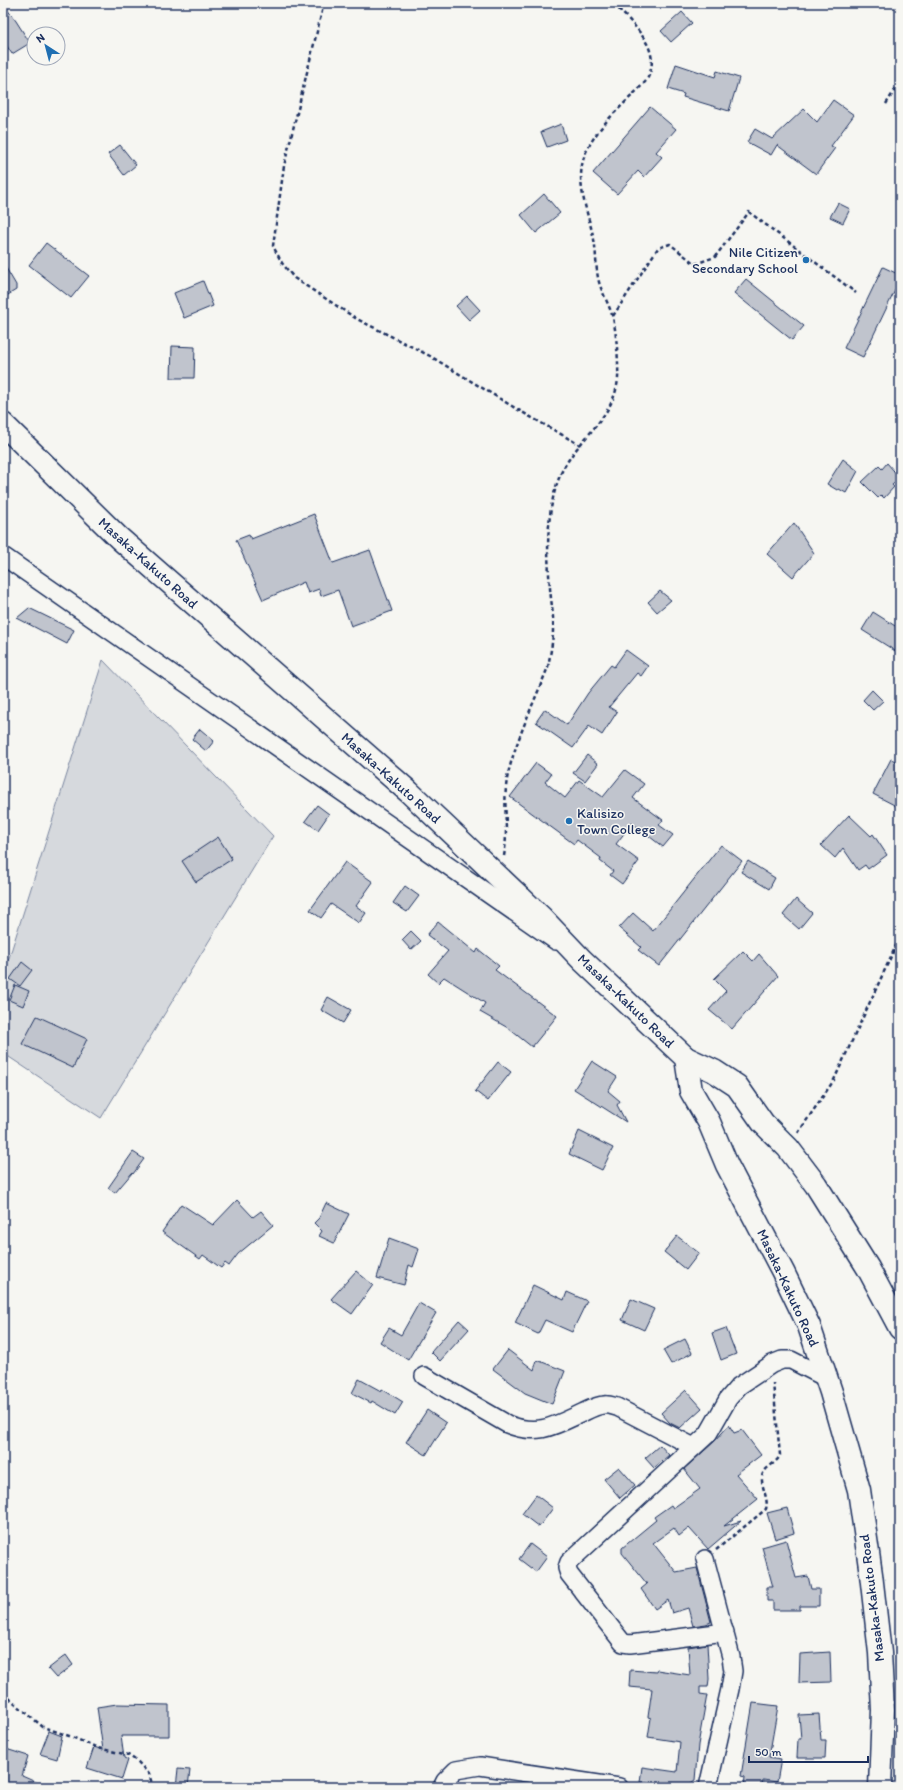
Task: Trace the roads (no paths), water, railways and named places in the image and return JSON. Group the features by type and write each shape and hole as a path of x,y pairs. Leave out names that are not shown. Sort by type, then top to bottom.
{"main road":[{"name":"Masaka-Kakuto Road","path":"3,424 119,538 409,792 499,879 542,918 582,960 686,1058 691,1091 709,1122 727,1165 783,1272 809,1326 826,1378 858,1490 871,1574 880,1653 883,1710 880,1787"},
{"path":"686,1058 714,1071 738,1086 763,1123 788,1148 816,1185 868,1268 900,1328"}],"street":[{"path":"3,556 582,960"},
{"path":"725,1632 630,1644 623,1643 569,1574 567,1568 569,1562 708,1434 728,1399 739,1386 772,1364 782,1360 791,1360 826,1378"},
{"path":"424,1376 520,1430 534,1431 548,1429 590,1409 605,1405 617,1407 694,1447"},
{"path":"705,1559 732,1657 733,1671 708,1787"},
{"path":"442,1787 445,1781 456,1770 480,1766 619,1787"}],"place":[{"name":"Nile Citizen Secondary School","path":"806,260"},
{"name":"Kalisizo Town College","path":"569,821"}]}
